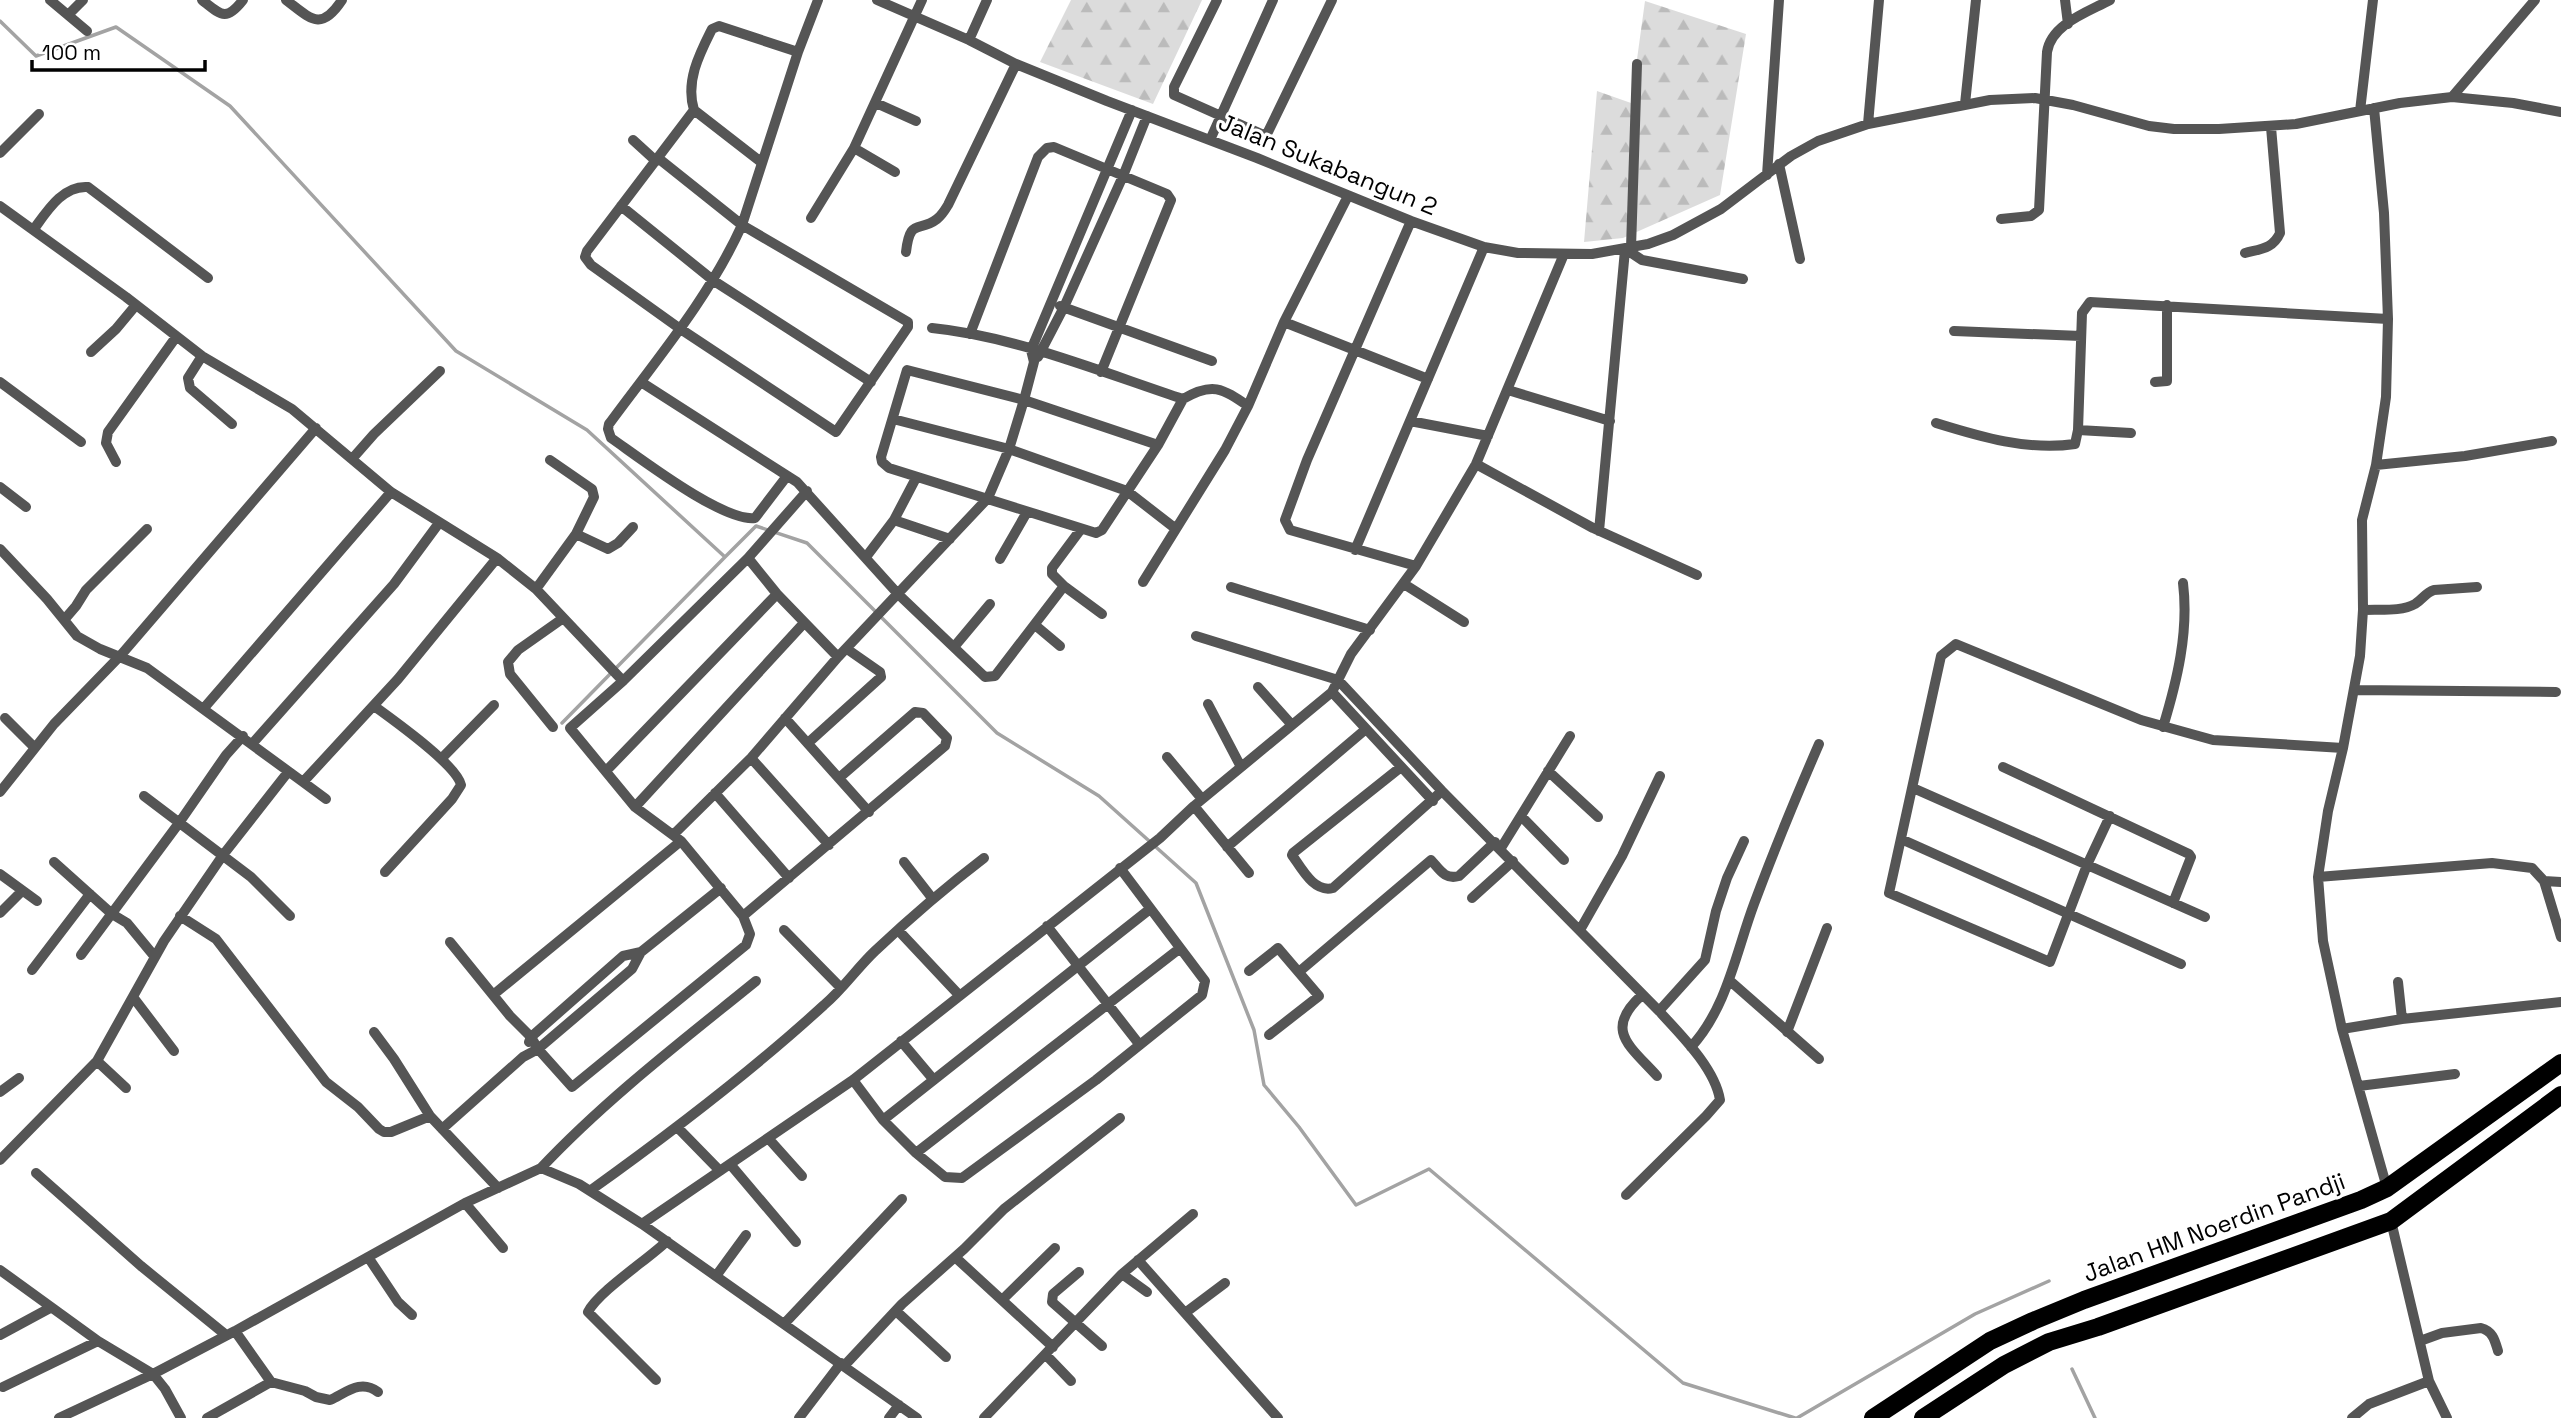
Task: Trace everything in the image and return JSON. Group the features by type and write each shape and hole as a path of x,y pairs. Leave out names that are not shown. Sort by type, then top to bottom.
{"main road":[{"name":"Jalan HM Noerdin Pandji","path":"1873,1418 1990,1341 2033,1321 2388,1188 2561,1063"},
{"path":"1923,1418 2004,1365 2049,1342 2098,1327 2391,1221 2561,1095"}],"street":[{"path":"50,0 87,31"},
{"path":"68,15 83,0"},
{"path":"202,0 219,14 231,14 243,0"},
{"path":"286,0 311,19 319,20 330,16 342,0"},
{"path":"787,475 755,518 745,518 710,504 611,438 608,429 714,281 742,225 798,52 818,0"},
{"name":"Jalan Sukabangun 2","path":"877,0 970,40 1017,64 1411,221 1484,247 1518,253 1564,254 1628,249 1648,244 1721,209 1779,164 1818,141 1868,124 2012,97 2073,105 2149,126 2219,130 2306,123 2374,108 2452,97 2513,103 2561,112"},
{"path":"811,218 854,148 922,0"},
{"path":"970,40 987,0"},
{"path":"1217,0 1173,91 1177,99 1266,136"},
{"path":"1210,141 1273,0"},
{"path":"1257,158 1332,0"},
{"path":"1767,175 1779,0"},
{"path":"1868,124 1879,0"},
{"path":"1965,104 1976,0"},
{"path":"2065,0 2068,24"},
{"path":"2001,219 2031,216 2039,210 2049,42 2053,34 2110,0"},
{"path":"2360,111 2373,0"},
{"path":"2452,97 2535,0"},
{"path":"761,162 694,110 691,96 692,78 702,49 715,26 798,52"},
{"path":"906,252 913,230 919,225 938,219 948,205 1017,64"},
{"path":"1599,531 1628,249 1637,64"},
{"path":"876,103 916,121"},
{"path":"2374,108 2384,213 2388,319 2386,397 2376,465 2362,520 2363,610 2360,656 2318,877 2323,941 2342,1029 2388,1188"},
{"path":"633,140 657,160 742,225 908,322 908,327 836,432 679,328 587,261 587,251 657,160 694,110"},
{"path":"493,995 677,838 715,793 751,758 838,657 988,498 1009,449 1052,303 1132,110"},
{"path":"0,153 38,114"},
{"path":"1035,355 1064,307 1147,116"},
{"path":"2245,253 2270,247 2280,233 2271,127"},
{"path":"970,334 1038,157 1042,151 1054,147 1167,194 1171,200 1101,372"},
{"path":"854,148 895,172"},
{"path":"1779,164 1800,259"},
{"path":"33,229 64,193 79,187 88,187 208,278"},
{"path":"1143,582 1226,450 1284,322 1348,196"},
{"path":"0,205 219,368 273,396 316,428 391,492 497,558 536,589 616,674"},
{"path":"621,206 714,281 871,382"},
{"path":"1411,221 1307,460 1285,520 1290,530 1416,566"},
{"path":"1355,550 1484,247"},
{"path":"1628,249 1642,260 1743,279"},
{"path":"642,1224 853,1080 1160,838 1198,802 1332,692 1351,654 1416,566 1476,464 1564,254"},
{"path":"1936,423 1989,440 2035,445 2073,445 2077,440 2078,430 2082,313 2090,302 2388,319"},
{"path":"1052,303 1212,361"},
{"path":"91,352 116,329 136,305"},
{"path":"2155,382 2165,383 2167,380 2166,305"},
{"path":"1284,322 1354,352 1428,379"},
{"path":"932,328 970,334 1183,399"},
{"path":"1954,331 2081,336"},
{"path":"116,462 106,443 107,432 176,337"},
{"path":"202,356 188,378 190,388 232,424"},
{"path":"1158,445 1024,400 907,370 881,462 889,468 916,478 1096,533 1102,530 1158,445 1183,399 1197,391 1219,389 1248,406"},
{"path":"352,459 374,434 440,371"},
{"path":"641,382 787,475 866,557 895,596 985,677 992,678 1064,586"},
{"path":"0,383 80,442"},
{"path":"1508,390 1610,421"},
{"path":"893,419 1009,449 1127,491 1176,529"},
{"path":"1410,421 1488,436"},
{"path":"2,786 71,705 121,655 316,428"},
{"path":"2078,430 2131,433"},
{"path":"2376,465 2465,456 2552,441"},
{"path":"536,589 576,534 593,502 594,493 550,460"},
{"path":"1476,464 1599,531 1697,575"},
{"path":"866,557 894,520 916,478"},
{"path":"0,487 26,507"},
{"path":"204,708 391,492"},
{"path":"450,942 572,1087 746,945 750,934 743,916 721,888 677,838 635,807 570,728 616,674 760,546 804,494"},
{"path":"1000,559 1027,512"},
{"path":"894,520 950,539"},
{"path":"252,744 394,584 439,523"},
{"path":"576,534 608,549 634,527"},
{"path":"64,620 86,590 147,528"},
{"path":"1081,529 1052,568 1052,576 1102,614"},
{"path":"0,549 17,565 77,636 148,668 326,799"},
{"path":"303,782 374,706 497,558"},
{"path":"748,558 777,594 838,657"},
{"path":"2163,727 2180,657 2184,623 2183,583"},
{"path":"1404,584 1464,622"},
{"path":"1231,587 1370,630"},
{"path":"2363,610 2397,609 2415,605 2427,592 2434,590 2477,587"},
{"path":"606,771 777,594"},
{"path":"954,647 990,604"},
{"path":"553,727 510,674 508,662 519,650 562,619"},
{"path":"635,807 804,623"},
{"path":"1035,625 1060,646"},
{"path":"1196,636 1338,680 1691,1046 1710,1075 1720,1100 1626,1195"},
{"path":"2110,816 2087,865 2050,962 1890,895 1888,891 1941,656 1956,644 2163,727 2213,740 2343,748"},
{"path":"808,743 881,677 880,672 849,647"},
{"path":"1258,687 1292,725"},
{"path":"2354,690 2556,692"},
{"path":"1332,692 1433,801"},
{"path":"1208,704 1241,767"},
{"path":"441,759 494,705"},
{"path":"374,706 441,759 461,780 459,790 385,872"},
{"path":"743,916 945,746 947,738 923,713 915,712 839,778"},
{"path":"785,718 869,812"},
{"path":"5,719 34,747"},
{"path":"1227,847 1366,729"},
{"path":"81,955 226,755 243,736"},
{"path":"1300,971 1431,860 1446,876 1452,878 1459,876 1498,845 1521,816 1570,736"},
{"path":"1691,1046 1706,1028 1729,981 1758,895 1819,744"},
{"path":"1167,757 1227,847 1248,873"},
{"path":"751,758 829,845"},
{"path":"1401,767 1293,853 1311,880 1321,888 1333,888 1443,791"},
{"path":"2003,767 2189,854 2191,857 2173,903"},
{"path":"1548,771 1598,817"},
{"path":"0,1160 97,1061 180,916 223,855 288,772"},
{"path":"1580,930 1622,856 1660,776"},
{"path":"1913,788 2205,917"},
{"path":"715,793 789,878"},
{"path":"144,796 223,855 290,916"},
{"path":"1521,816 1564,860"},
{"path":"1901,839 2181,964"},
{"path":"1659,1011 1704,960 1727,878 1744,841"},
{"path":"591,1190 678,1128 761,1060 841,988 858,968 932,898 984,858"},
{"path":"1472,898 1513,861"},
{"path":"54,862 111,914 127,923 155,957"},
{"path":"904,862 932,898"},
{"path":"2318,877 2492,863 2532,868 2544,881 2561,937"},
{"path":"853,1080 883,1120 916,1153 945,1177 962,1178 1096,1080 1204,991 1205,981 1179,950 1120,868"},
{"path":"0,874 37,901"},
{"path":"2544,881 2561,882"},
{"path":"523,1058 531,1037 583,989 623,956 640,952 721,888"},
{"path":"0,913 22,891"},
{"path":"32,970 90,894"},
{"path":"883,1120 1150,909"},
{"path":"180,916 216,940 326,1082 358,1107 379,1129 391,1132 430,1116"},
{"path":"1047,926 1139,1044"},
{"path":"1787,1032 1827,928"},
{"path":"784,930 841,988"},
{"path":"898,930 959,995"},
{"path":"1249,971 1278,948 1319,996 1269,1035"},
{"path":"916,1153 1179,950"},
{"path":"442,1129 523,1058 538,1049 632,969 640,952"},
{"path":"66,1416 231,1333 465,1203 541,1168 577,1131 633,1082 756,981"},
{"path":"1729,981 1819,1059"},
{"path":"2398,982 2402,1019"},
{"path":"583,989 592,1001"},
{"path":"1642,995 1625,1012 1621,1027 1628,1042 1657,1076"},
{"path":"133,998 174,1051"},
{"path":"2342,1029 2402,1019 2561,1002"},
{"path":"374,1032 430,1116 498,1188"},
{"path":"901,1041 933,1079"},
{"path":"97,1061 126,1088"},
{"path":"2359,1086 2455,1074"},
{"path":"0,1092 19,1078"},
{"path":"799,1418 842,1365 1004,1209 1120,1118"},
{"path":"678,1128 720,1171"},
{"path":"768,1138 802,1176"},
{"path":"730,1164 796,1242"},
{"path":"541,1168 591,1190 917,1418"},
{"path":"36,1173 141,1266 231,1333 271,1382 330,1400 360,1385 370,1386 378,1392"},
{"path":"784,1324 902,1199"},
{"path":"465,1203 503,1248"},
{"path":"984,1418 1122,1274 1193,1214"},
{"path":"2391,1221 2429,1381 2447,1418"},
{"path":"716,1276 746,1235"},
{"path":"656,1380 588,1312 598,1299 667,1241"},
{"path":"1002,1300 1055,1248"},
{"path":"368,1257 398,1302 412,1315"},
{"path":"955,1257 1002,1300 1050,1351 1071,1381"},
{"path":"1138,1260 1278,1418"},
{"path":"0,1270 98,1341 153,1374 161,1382 181,1418"},
{"path":"1079,1272 1053,1294 1053,1305 1102,1346"},
{"path":"1122,1274 1147,1292"},
{"path":"1185,1313 1224,1283"},
{"path":"0,1335 50,1308"},
{"path":"896,1311 946,1357"},
{"path":"2420,1341 2442,1333 2481,1328 2487,1329 2494,1337 2498,1351"},
{"path":"3,1387 98,1341"},
{"path":"2352,1418 2369,1404 2429,1381"},
{"path":"207,1418 271,1382"},
{"path":"889,1418 899,1405"}],"green space":[{"path":"1071,0 1202,0 1153,104 1040,62"},
{"path":"1645,1 1746,34 1720,195 1623,238 1584,242 1597,91 1631,103"}],"waterway":[{"path":"0,21 36,56 116,27 230,106 456,351 587,430 725,557 756,526 807,543 997,733 1099,796 1196,883 1254,1030 1264,1085 1299,1127 1356,1205 1429,1169 1683,1383 1795,1418"},
{"path":"562,723 725,557"},
{"path":"1797,1418 1975,1314 2049,1281"},
{"path":"2072,1369 2095,1418"}]}
